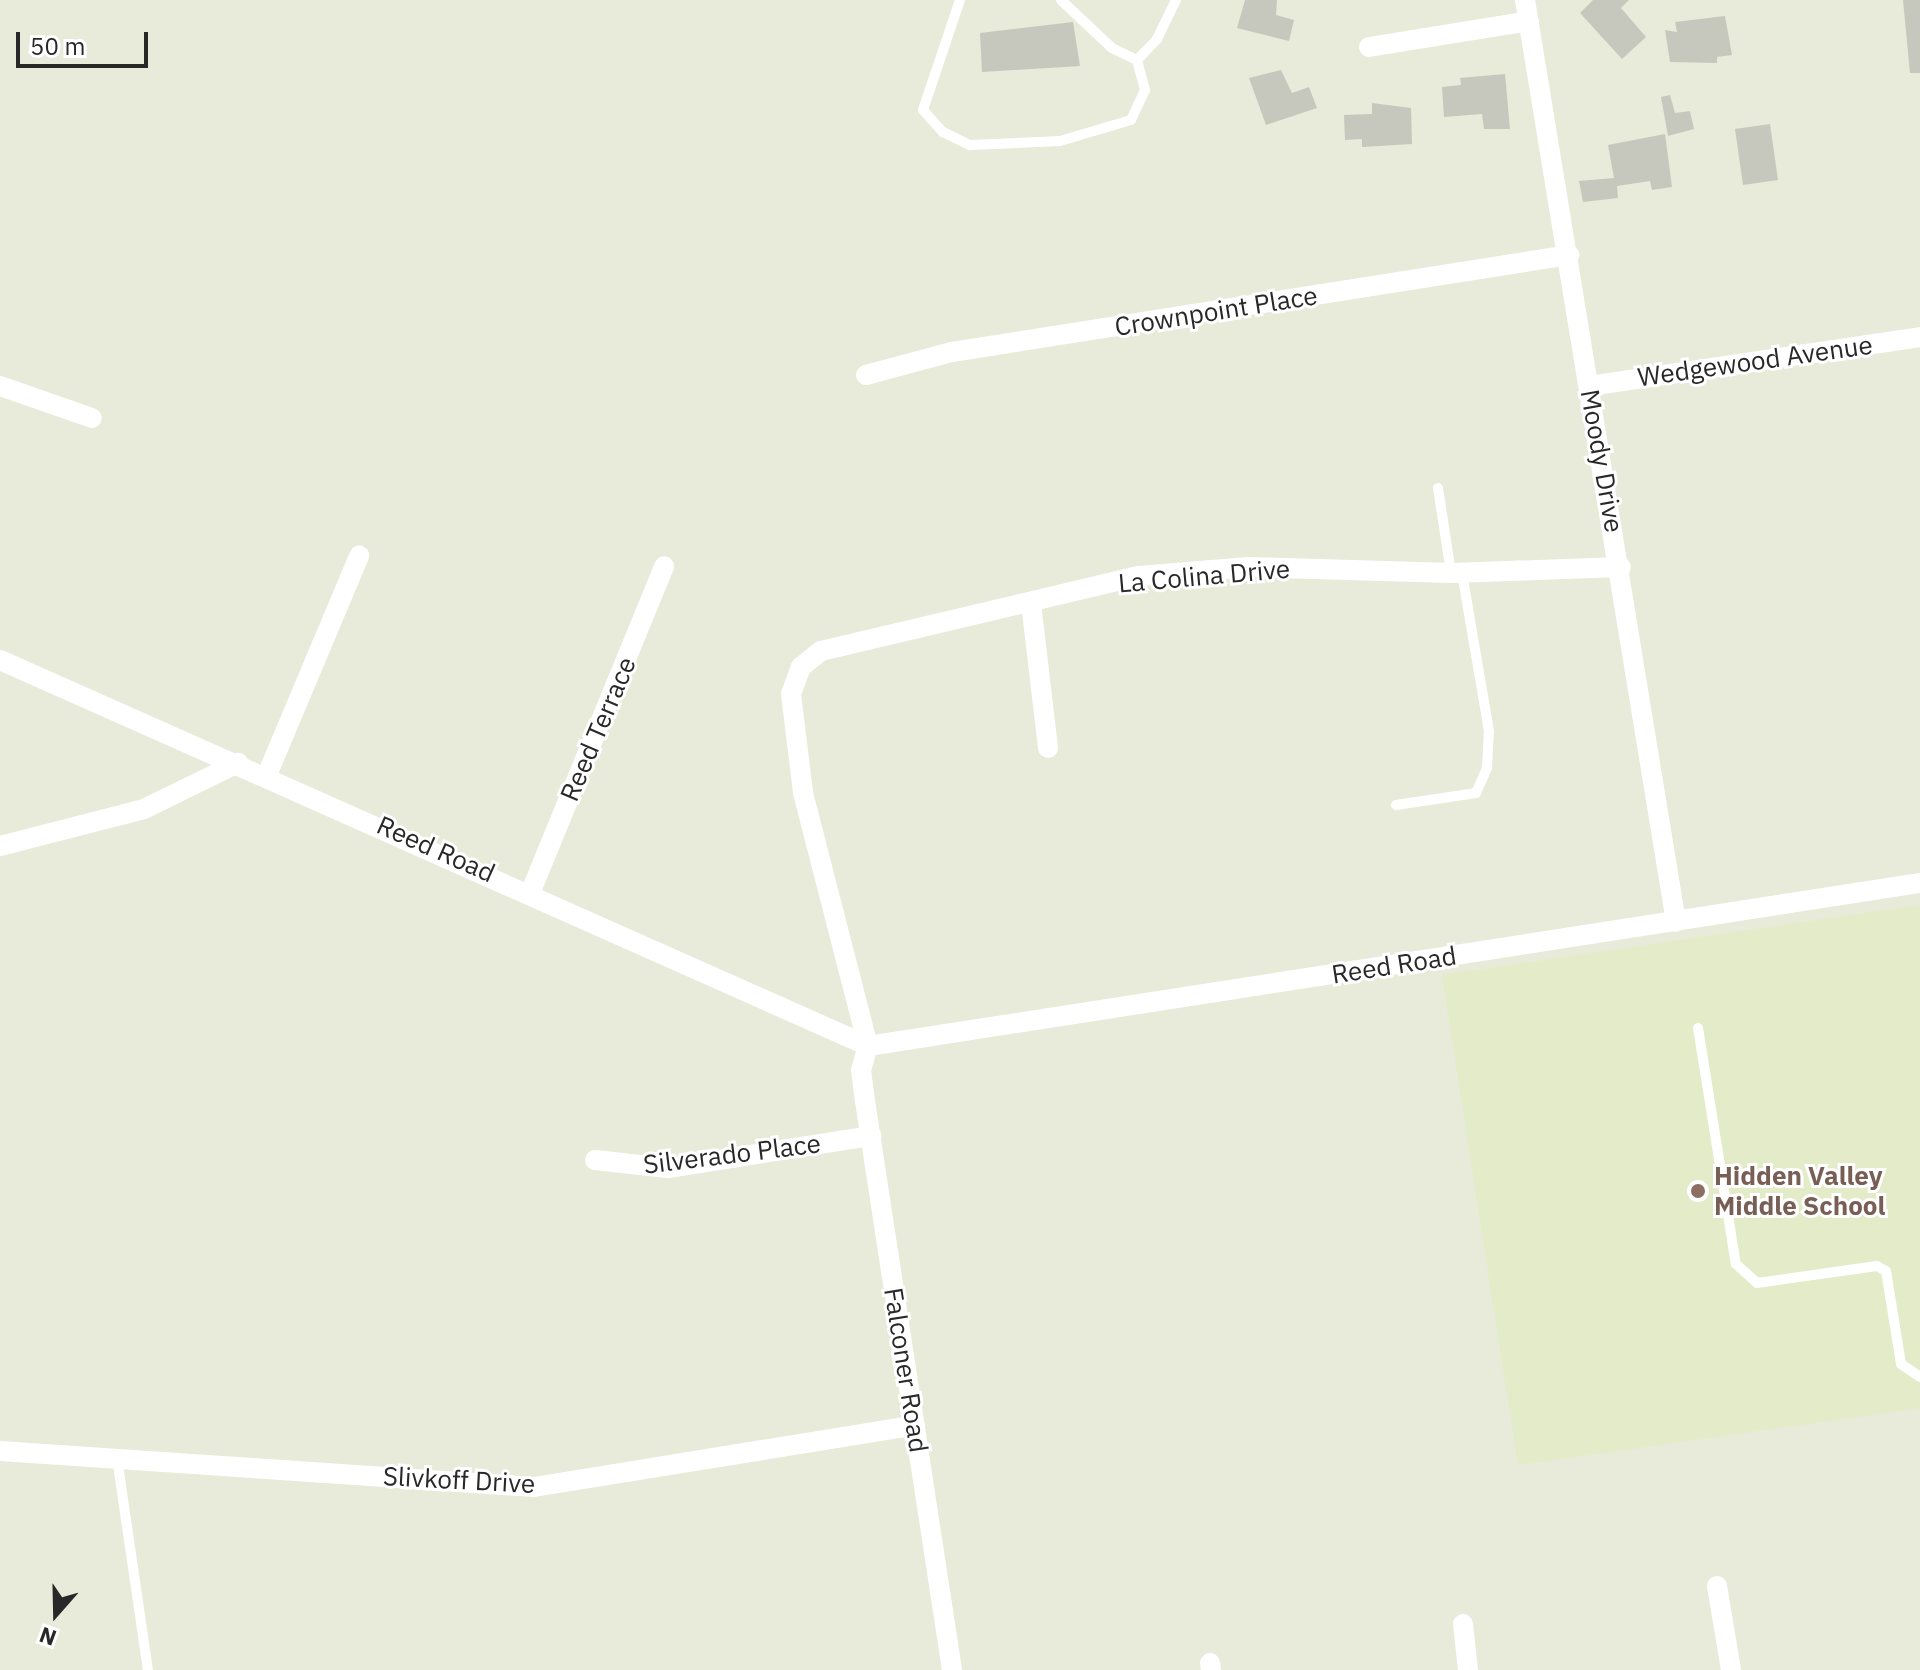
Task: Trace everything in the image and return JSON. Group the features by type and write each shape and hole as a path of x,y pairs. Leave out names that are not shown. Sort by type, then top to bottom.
{"street":[{"name":"Moody Drive","path":"1525,0 1621,567 1676,922"},
{"path":"1369,47 1529,21"},
{"name":"Crownpoint Place","path":"866,375 952,352 1569,255"},
{"name":"Wedgewood Avenue","path":"1589,386 1920,337"},
{"path":"0,386 92,418"},
{"path":"267,775 359,556"},
{"name":"Reed Terrace","path":"531,891 664,566"},
{"name":"La Colina Drive","path":"868,1046 803,792 791,694 801,667 821,651 1139,576 1249,567 1456,573 1621,567"},
{"path":"1031,603 1048,748"},
{"name":"Reed Road","path":"0,660 531,891 868,1046 1920,883"},
{"path":"0,846 144,809 238,763"},
{"name":"Falconer Road","path":"868,1046 861,1070 952,1670"},
{"name":"Silverado Place","path":"595,1160 668,1168 871,1136"},
{"name":"Slivkoff Drive","path":"0,1451 116,1456 534,1487 915,1425"},
{"path":"1717,1586 1731,1670"},
{"path":"1463,1624 1468,1670"}],"lane":[{"path":"960,0 923,110 943,132 970,145 1060,141 1131,120 1145,90 1137,60 1112,48 1061,0"},
{"path":"1137,60 1157,39 1176,0"},
{"path":"1396,805 1476,793 1487,768 1489,731 1438,488"},
{"path":"1698,1028 1736,1264 1757,1283 1877,1266 1886,1271 1901,1364 1920,1377"},
{"path":"116,1456 148,1670"}],"shaded area":[{"name":"Hidden Valley Middle School","path":"1920,905 1920,1408 1518,1465 1442,975"}],"building":[{"path":"1245,0 1277,0 1276,15 1294,20 1289,41 1237,28"},
{"path":"1593,0 1629,0 1621,8 1646,37 1622,59 1580,13"},
{"path":"1903,0 1920,0 1920,73 1910,73"},
{"path":"1725,16 1732,55 1717,57 1717,63 1670,62 1665,30 1677,32 1675,22"},
{"path":"1073,22 1080,66 982,72 980,33"},
{"path":"1281,70 1292,93 1309,87 1317,108 1266,125 1249,78"},
{"path":"1505,74 1510,129 1484,129 1482,114 1444,117 1442,87 1461,85 1460,78"},
{"path":"1670,95 1675,113 1690,111 1694,129 1668,136 1661,97"},
{"path":"1372,103 1411,108 1412,144 1362,147 1362,139 1345,140 1344,115 1372,114"},
{"path":"1770,124 1778,180 1743,185 1735,129"},
{"path":"1665,134 1672,187 1652,190 1650,181 1617,186 1618,198 1583,202 1579,181 1614,178 1608,145"}],"place":[{"name":"Hidden Valley Middle School","path":"1698,1191"}]}
